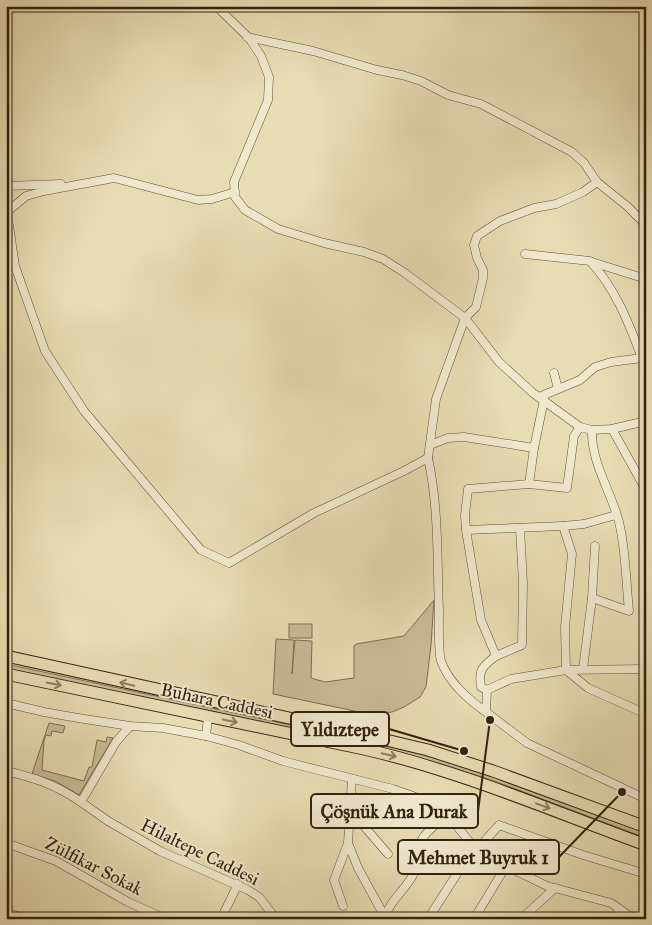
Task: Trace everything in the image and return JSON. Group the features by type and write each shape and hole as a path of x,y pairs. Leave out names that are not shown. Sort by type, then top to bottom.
{"highway":[{"path":"6,656 428,750 646,827"},
{"name":"Buhara Caddesi","path":"6,674 418,762 646,845"}],"street":[{"path":"216,6 247,36 261,56 269,77 268,100 234,182 235,197 245,210 278,229 383,258 405,272 464,318 500,362 541,399 580,427 592,430 612,429 646,421"},
{"path":"247,36 402,75 421,81 448,95 481,104 572,152 584,163 597,182 627,206 646,225"},
{"path":"6,212 26,196 114,178 198,200 212,199 235,192"},
{"path":"6,186 93,182"},
{"path":"597,182 584,192 556,204 534,208 500,221 477,236 474,244 476,258 483,270 483,278 476,307 464,318 436,399 428,458 438,543 441,660 452,681 466,697 527,743 646,799"},
{"path":"6,196 8,206 6,212 15,266 45,351 84,411 200,550 229,563 314,513 404,472 428,458"},
{"path":"6,251 15,266"},
{"path":"525,254 590,261 646,279"},
{"path":"541,399 558,389 580,380 595,367 610,362 644,359 614,294 590,261"},
{"path":"554,373 558,389"},
{"path":"529,484 541,399"},
{"path":"496,656 481,620 466,530 465,515 468,489 529,484 567,488 574,436 580,427"},
{"path":"612,429 645,487"},
{"path":"592,430 592,440 598,466 616,516 623,543 629,611 592,598"},
{"path":"430,445 448,438 464,437 534,448"},
{"path":"466,530 584,524 616,516"},
{"path":"562,526 572,554 565,627 566,670 588,688 646,714"},
{"path":"487,690 481,687 479,675 484,665 496,656 522,645 520,528"},
{"path":"583,669 592,598 595,546"},
{"path":"487,690 511,679 566,670 646,669"},
{"path":"486,712 487,690"},
{"path":"6,703 44,712 206,736 269,756 393,789 413,796 448,815 476,850 494,862 506,866 533,881 606,901 634,919"},
{"path":"206,736 208,717"},
{"path":"82,802 116,742 130,726"},
{"name":"Hilaltepe Caddesi","path":"6,771 44,781 65,790 108,821 166,854 238,884 259,897 276,919"},
{"path":"343,906 334,880 348,843 352,779"},
{"path":"350,810 388,854"},
{"path":"385,918 391,902 414,873 418,860 418,849 424,837 448,815"},
{"path":"428,919 460,869 499,825 583,855 646,874"},
{"name":"Zülfikar Sokak","path":"6,843 56,861 128,902 166,919"},
{"path":"348,843 358,868 385,918"},
{"path":"474,919 506,866"},
{"path":"221,919 238,884"},
{"path":"521,919 555,888"},
{"path":"617,919 619,909"},
{"path":"6,912 25,919"}],"shaded area":[{"path":"434,600 426,687 420,697 404,707 392,712 369,714 273,694 276,639 294,640 292,674 295,640 312,641 311,678 325,682 354,678 354,646 356,644 404,636"},
{"path":"289,624 312,624 312,638 289,638"},
{"path":"6,664 403,749 448,761 646,833 646,838 489,779 403,753 6,669"},
{"path":"49,723 65,726 63,733 52,731 51,736 46,735 42,770 84,781 89,767 92,767 97,740 106,742 107,737 113,738 79,795 55,781 32,774"}],"place":[{"name":"Çöşnük Ana Durak","path":"490,720"},
{"name":"Yıldıztepe","path":"464,751"},
{"name":"Mehmet Buyruk 1","path":"622,792"}]}
